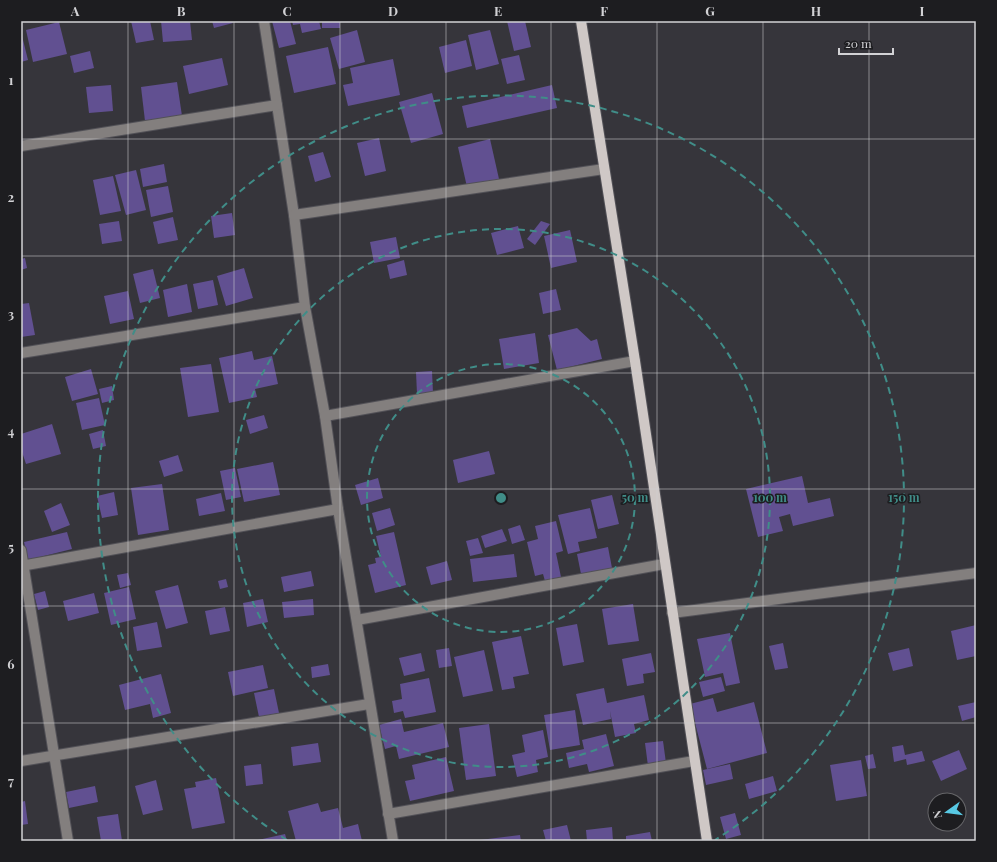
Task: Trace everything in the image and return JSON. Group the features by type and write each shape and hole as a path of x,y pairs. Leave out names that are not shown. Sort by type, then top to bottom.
{"main road":[{"path":"581,21 635,361 664,564 707,841"}],"street":[{"path":"264,21 294,215 305,307 325,416 369,704 393,841"},
{"path":"21,146 277,105"},
{"path":"294,215 604,169"},
{"path":"21,353 305,307"},
{"path":"325,416 635,361"},
{"path":"22,565 338,509"},
{"path":"21,550 22,565 68,841"},
{"path":"357,620 664,564"},
{"path":"672,614 976,573"},
{"path":"21,761 369,704"},
{"path":"388,814 694,761"}],"building":[{"path":"131,21 150,21 154,40 136,43"},
{"path":"161,21 190,21 192,40 163,42"},
{"path":"212,21 232,21 233,23 214,28"},
{"path":"272,21 290,21 296,44 279,48"},
{"path":"292,21 319,21 321,29 302,33 300,24 293,25"},
{"path":"322,21 340,21 340,28 322,28"},
{"path":"507,21 525,21 531,47 514,51"},
{"path":"59,22 67,54 33,62 26,30"},
{"path":"357,30 365,62 339,69 330,38"},
{"path":"490,30 499,64 476,70 468,35"},
{"path":"21,32 28,60 21,62"},
{"path":"466,40 472,66 445,73 439,47"},
{"path":"328,47 336,84 294,93 286,56"},
{"path":"90,51 94,68 74,73 70,56"},
{"path":"519,55 525,80 507,84 501,59"},
{"path":"222,58 228,85 189,94 183,66"},
{"path":"393,59 400,95 348,106 343,85 353,83 350,68"},
{"path":"177,82 182,116 145,121 141,87"},
{"path":"111,85 113,111 89,113 86,87"},
{"path":"552,85 557,108 467,128 462,106"},
{"path":"432,93 443,134 411,143 399,102"},
{"path":"379,138 386,171 365,176 357,143"},
{"path":"490,139 499,179 467,187 458,147"},
{"path":"323,152 331,177 315,182 308,156"},
{"path":"164,164 167,182 143,187 140,169"},
{"path":"136,170 146,210 126,215 115,175"},
{"path":"113,176 121,211 100,215 93,180"},
{"path":"168,186 173,212 151,217 146,190"},
{"path":"232,213 235,235 214,238 211,216"},
{"path":"173,217 178,240 158,244 153,222"},
{"path":"119,221 122,241 102,244 99,224"},
{"path":"541,221 550,224 535,245 527,239"},
{"path":"518,226 524,248 497,255 491,233"},
{"path":"570,230 577,262 551,268 544,236"},
{"path":"396,237 400,258 374,263 370,242"},
{"path":"25,258 27,268 21,270 21,259"},
{"path":"404,260 407,275 390,279 387,265"},
{"path":"244,268 253,298 226,306 217,276"},
{"path":"153,269 160,298 140,303 133,274"},
{"path":"213,280 218,305 198,309 193,284"},
{"path":"187,284 192,312 168,317 163,290"},
{"path":"556,289 561,310 543,314 539,293"},
{"path":"128,291 134,319 110,324 104,296"},
{"path":"29,303 35,335 21,337 21,304"},
{"path":"577,328 591,341 597,339 602,359 557,370 548,335"},
{"path":"535,333 539,363 504,369 499,339"},
{"path":"252,351 254,360 272,356 278,384 255,389 257,397 229,403 219,358"},
{"path":"211,364 219,412 188,417 180,368"},
{"path":"91,369 98,394 72,401 65,377"},
{"path":"432,371 433,393 417,394 416,372"},
{"path":"112,386 114,400 102,403 99,389"},
{"path":"99,398 105,425 82,430 76,403"},
{"path":"264,415 268,428 250,434 246,420"},
{"path":"52,424 61,454 26,464 21,449 21,434"},
{"path":"103,430 106,446 93,449 89,434"},
{"path":"489,451 495,474 458,483 453,460"},
{"path":"178,455 183,471 164,477 159,461"},
{"path":"273,462 280,495 244,502 237,469"},
{"path":"235,468 241,497 226,500 220,471"},
{"path":"802,476 808,503 830,498 834,516 793,526 790,514 779,517 783,531 758,537 746,489"},
{"path":"378,478 383,498 361,505 355,485"},
{"path":"162,484 169,530 138,535 131,488"},
{"path":"114,492 118,515 102,518 97,496"},
{"path":"221,493 225,511 199,516 196,499"},
{"path":"612,495 619,524 598,529 591,500"},
{"path":"61,503 70,525 52,532 44,511"},
{"path":"390,508 395,525 377,531 372,513"},
{"path":"590,508 597,538 578,542 580,551 568,554 558,515"},
{"path":"556,521 563,551 556,553 561,577 545,581 543,574 535,576 527,542 538,539 535,526"},
{"path":"520,525 525,540 512,544 508,529"},
{"path":"502,529 507,541 485,548 481,536"},
{"path":"67,532 72,549 28,560 24,542"},
{"path":"394,532 406,585 375,593 368,565 376,563 375,558 381,557 376,536"},
{"path":"478,538 483,553 470,556 466,541"},
{"path":"608,547 612,568 581,574 577,554"},
{"path":"514,554 517,577 473,582 470,559"},
{"path":"447,561 452,580 431,585 426,567"},
{"path":"311,571 314,586 284,592 281,577"},
{"path":"128,573 131,585 120,588 117,575"},
{"path":"226,579 228,587 220,589 218,581"},
{"path":"178,585 188,623 166,629 155,591"},
{"path":"129,587 136,619 111,625 104,593"},
{"path":"45,591 49,607 38,610 34,594"},
{"path":"94,593 99,613 68,621 63,601"},
{"path":"263,599 268,622 247,627 243,603"},
{"path":"313,599 314,615 284,618 282,602"},
{"path":"633,604 639,641 608,645 602,609"},
{"path":"225,607 230,631 210,635 205,611"},
{"path":"157,622 162,647 137,651 133,627"},
{"path":"577,624 584,662 563,666 556,628"},
{"path":"976,625 976,656 957,660 951,631"},
{"path":"730,633 740,683 726,686 723,673 705,677 697,639"},
{"path":"521,636 529,674 513,677 515,688 502,690 492,642"},
{"path":"783,643 788,668 775,670 769,646"},
{"path":"449,648 452,666 439,668 436,650"},
{"path":"909,648 913,666 893,671 888,653"},
{"path":"484,650 493,691 463,697 454,657"},
{"path":"421,653 425,671 404,676 399,658"},
{"path":"651,653 655,672 643,674 644,683 627,686 622,659"},
{"path":"328,664 330,675 312,678 311,667"},
{"path":"263,665 268,688 233,696 228,672"},
{"path":"161,674 171,713 153,718 150,704 125,710 119,685"},
{"path":"721,677 725,691 703,697 699,682"},
{"path":"429,678 436,712 405,718 403,711 394,713 392,701 402,699 400,684"},
{"path":"604,688 607,703 644,695 649,720 634,724 636,733 615,737 610,711 611,719 583,725 576,694"},
{"path":"274,689 279,713 259,717 254,693"},
{"path":"713,698 717,712 754,702 767,753 707,769 690,704"},
{"path":"976,702 976,717 962,721 958,706"},
{"path":"575,710 580,745 550,750 544,715"},
{"path":"401,719 404,732 443,723 449,747 399,759 396,746 385,749 379,725"},
{"path":"489,724 496,776 466,780 459,728"},
{"path":"543,730 548,757 536,760 538,772 517,777 512,755 525,752 522,735"},
{"path":"606,734 614,766 589,772 587,764 569,768 566,753 584,749 582,740"},
{"path":"663,741 666,763 648,766 645,743"},
{"path":"318,743 321,762 293,766 291,747"},
{"path":"903,745 905,755 922,751 925,761 907,765 906,759 894,762 892,747"},
{"path":"959,750 967,769 941,781 932,761"},
{"path":"873,754 876,768 868,769 865,756"},
{"path":"446,757 454,791 410,801 405,781 415,779 412,765"},
{"path":"861,760 867,796 836,801 830,765"},
{"path":"261,764 263,784 246,786 244,766"},
{"path":"730,764 733,779 706,785 703,770"},
{"path":"773,776 777,791 749,799 745,784"},
{"path":"216,778 225,823 192,829 184,789 196,787 195,782"},
{"path":"156,780 163,810 143,815 135,786"},
{"path":"95,786 98,802 69,808 66,792"},
{"path":"25,801 28,824 21,825 21,802"},
{"path":"318,803 321,812 338,808 343,828 358,824 362,841 296,841 288,811"},
{"path":"735,813 741,835 726,839 720,817"},
{"path":"118,814 122,841 101,841 97,817"},
{"path":"567,825 571,841 546,841 543,830"},
{"path":"612,827 613,841 587,841 586,830"},
{"path":"650,832 652,841 626,841 626,836"},
{"path":"285,834 287,841 258,841 258,840"},
{"path":"520,835 521,841 480,841 480,840"}]}
